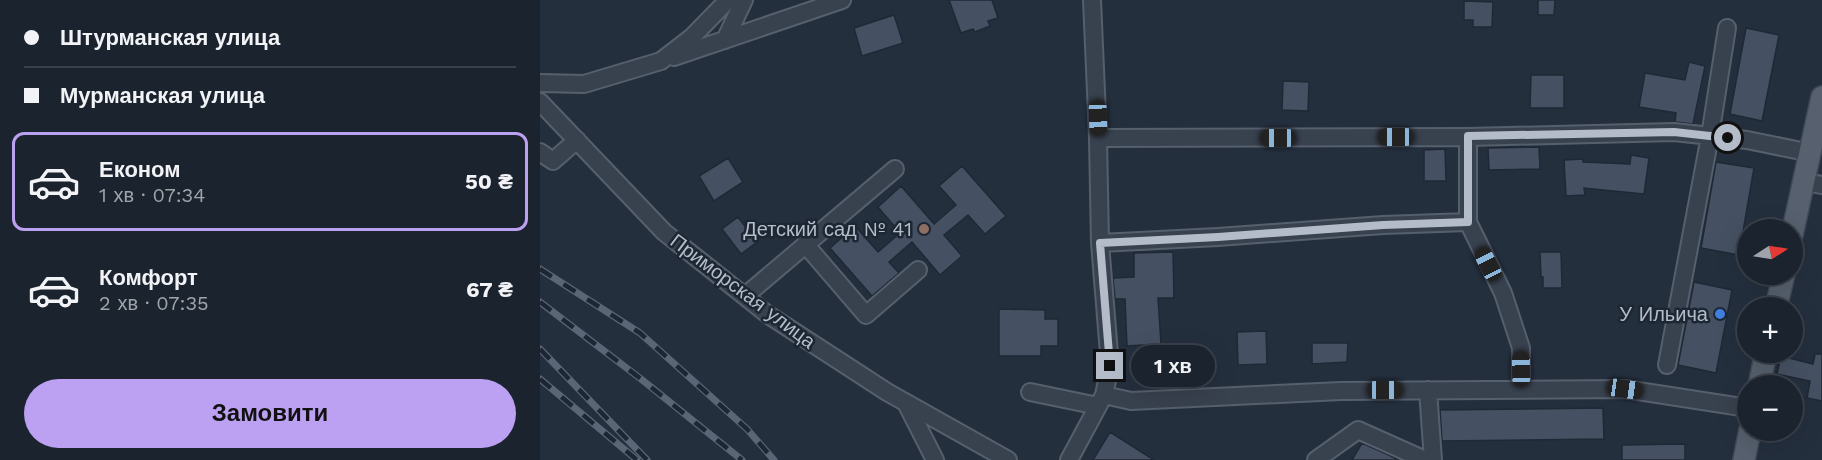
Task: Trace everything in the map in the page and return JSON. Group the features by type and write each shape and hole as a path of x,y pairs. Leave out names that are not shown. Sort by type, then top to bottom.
{"main road":[{"path":"1798,219 1813,183 1811,153 1822,98"},
{"path":"1744,460 1748,441"}],"street":[{"path":"661,61 692,37 728,0"},
{"path":"725,40 744,0"},
{"path":"540,83 584,84 661,61 842,0"},
{"path":"1070,460 1101,400 1110,366 1100,243 1092,0"},
{"path":"1667,365 1710,136 1727,28"},
{"name":"Приморская улица","path":"540,102 664,232 767,314 906,402 1008,460"},
{"path":"1098,138 1468,136 1674,132 1747,140 1811,153"},
{"path":"1468,136 1468,222 1503,294 1521,348 1521,390"},
{"path":"540,152 553,161 577,140"},
{"path":"745,296 895,169"},
{"path":"1100,243 1383,225 1468,222"},
{"path":"805,244 866,315 918,270"},
{"path":"1030,392 1131,401 1341,391 1625,389 1737,406"},
{"path":"1428,390 1433,460"},
{"path":"906,402 935,460"},
{"path":"1316,460 1358,430 1425,460"}],"building":[{"path":"949,0 992,0 998,18 988,21 990,26 975,32 973,29 961,33"},
{"path":"1538,0 1555,0 1554,15 1538,15"},
{"path":"1464,1 1493,2 1492,27 1473,27 1473,20 1464,20"},
{"path":"894,15 903,43 862,56 854,28"},
{"path":"1746,28 1779,35 1762,121 1730,114"},
{"path":"1689,62 1705,66 1693,124 1675,122 1676,113 1639,107 1645,73 1685,80"},
{"path":"1531,75 1564,75 1564,108 1530,108"},
{"path":"1283,81 1309,82 1308,111 1282,110"},
{"path":"1539,147 1540,169 1489,170 1488,148"},
{"path":"1445,149 1446,181 1424,181 1424,150"},
{"path":"1631,155 1649,158 1644,194 1584,188 1585,195 1566,196 1564,160 1583,159 1583,162 1630,164"},
{"path":"728,158 743,182 714,201 699,176"},
{"path":"1716,162 1754,168 1745,219 1737,219 1737,255 1701,248"},
{"name":"Детский сад № 41","path":"962,166 1006,216 985,234 968,215 944,235 962,256 940,275 912,242 889,262 899,273 872,296 830,248 855,226 878,252 900,233 878,207 901,186 934,224 956,205 939,186"},
{"path":"738,217 757,242 741,254 722,229"},
{"path":"1173,252 1174,298 1158,298 1161,344 1127,346 1125,299 1115,299 1113,278 1134,277 1134,253"},
{"path":"1540,252 1561,252 1562,288 1543,288"},
{"path":"1694,282 1732,290 1716,373 1678,365"},
{"path":"999,309 1045,310 1045,319 1058,319 1058,346 1041,346 1041,356 999,356"},
{"path":"1266,331 1267,364 1238,365 1237,332"},
{"path":"1312,343 1348,343 1347,362 1312,364"},
{"path":"1815,354 1822,354 1822,401 1807,398 1810,381 1803,380 1803,375 1777,374 1779,363 1803,362 1813,364"},
{"path":"1603,408 1604,439 1442,441 1440,410"},
{"path":"1110,432 1154,460 1093,460"},
{"path":"1362,443 1391,456 1398,460 1352,460"},
{"path":"1685,444 1685,460 1622,460 1622,445"}],"railway":[{"path":"540,269 640,333 747,429 774,460"},
{"path":"540,302 742,460"},
{"path":"540,349 647,460"},
{"path":"540,379 637,460"}],"place":[{"name":"Детский сад № 41","path":"924,229"},
{"name":"У Ильича","path":"1720,314"}],"route":[{"path":"1110,366 1100,243 1383,225 1468,222 1468,136 1674,132 1728,138"}]}
